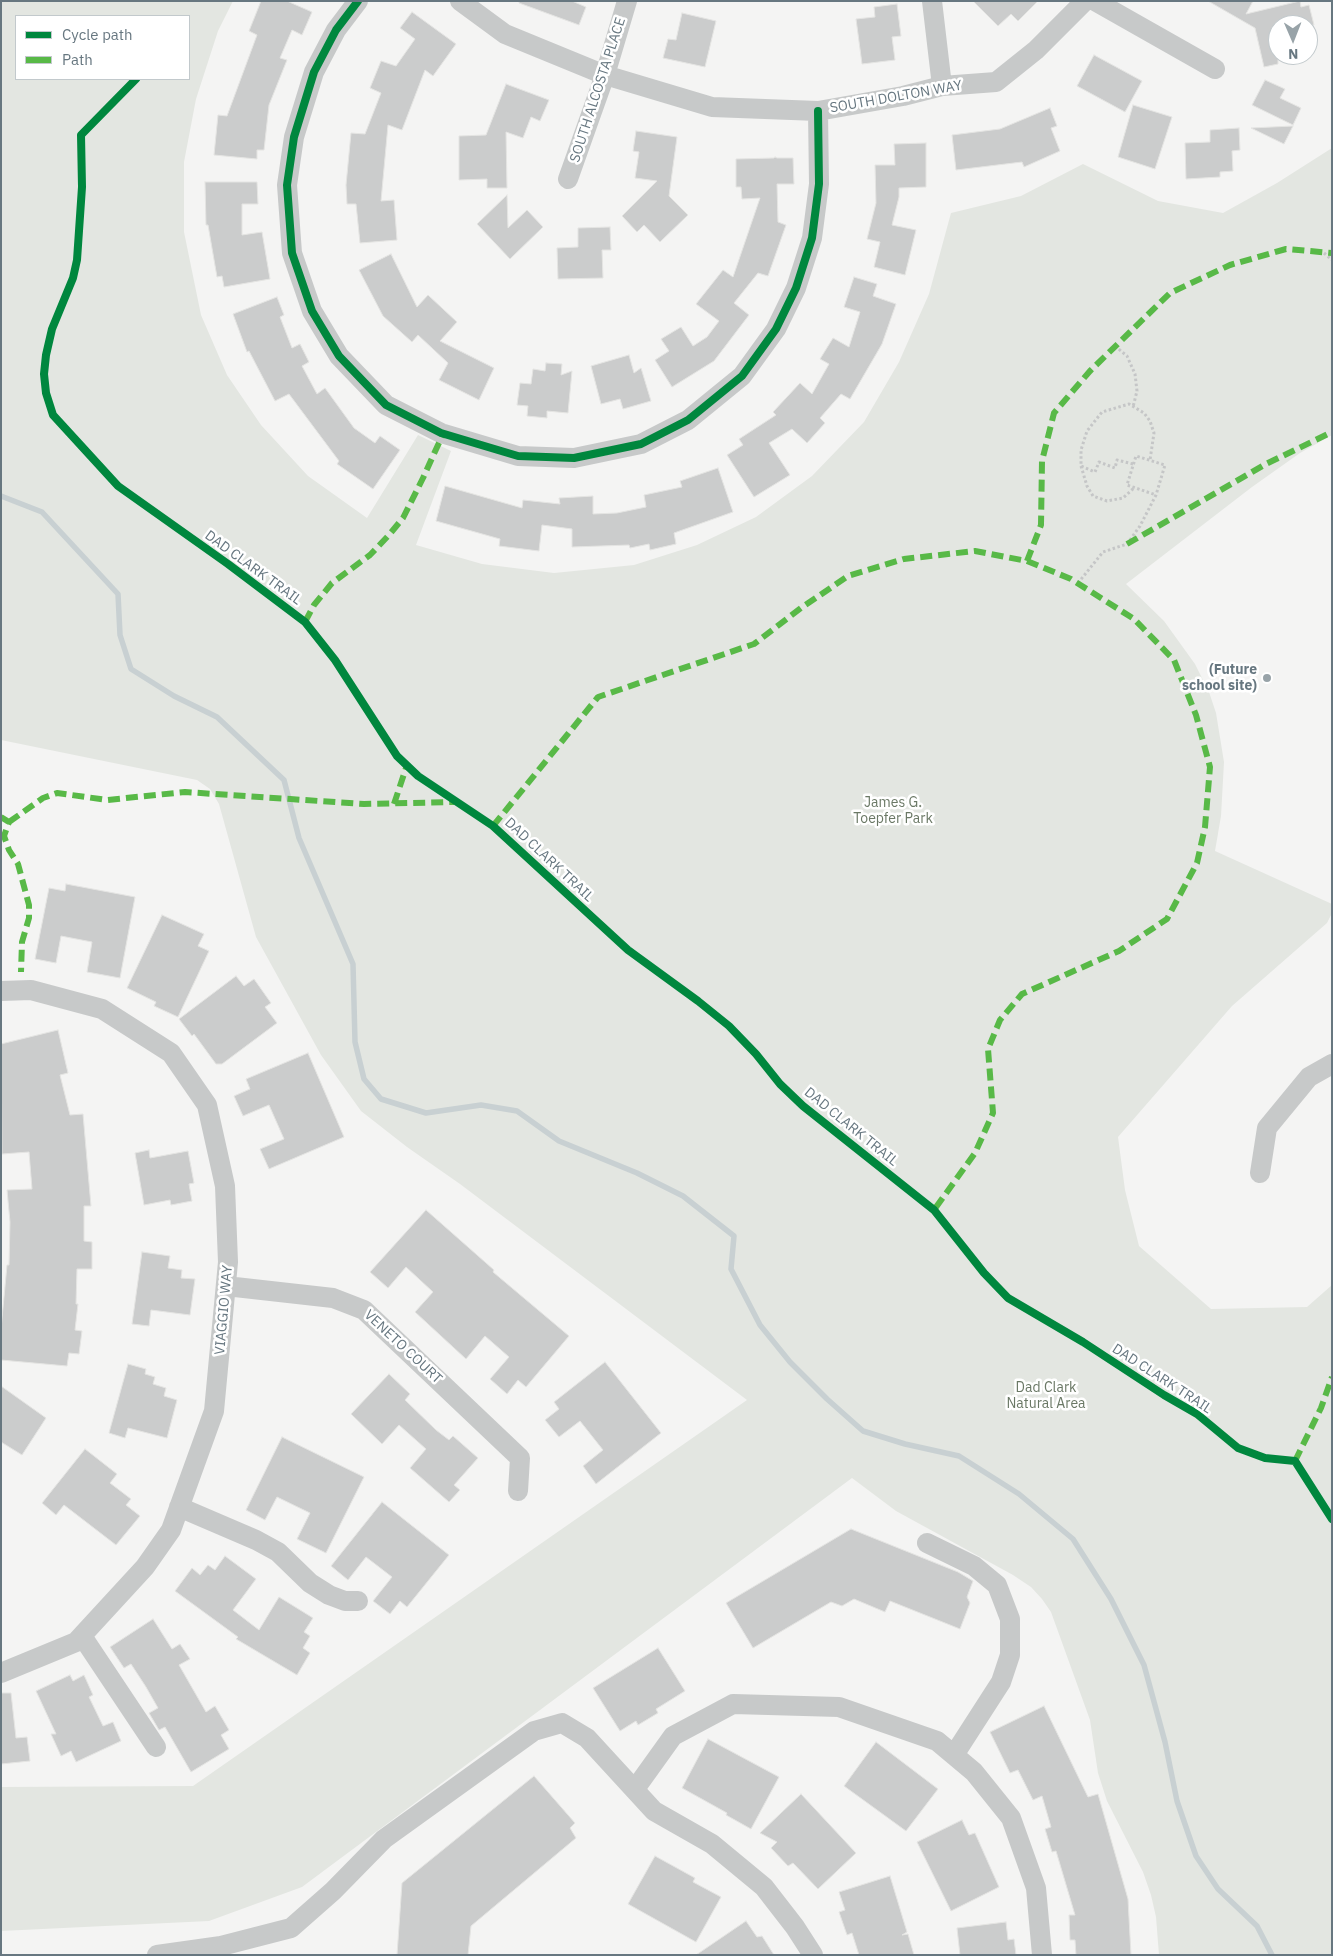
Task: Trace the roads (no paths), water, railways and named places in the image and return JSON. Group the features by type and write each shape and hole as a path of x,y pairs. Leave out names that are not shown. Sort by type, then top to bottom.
{"street":[{"path":"358,1 336,30 314,72 294,137 286,185 292,253 312,311 340,356 386,405 441,433 518,456 574,458 641,444 688,420 742,376 776,329 796,288 812,238 820,184 818,111"},
{"name":"SOUTH DOLTON WAY","path":"460,1 505,34 605,76 712,107 818,111 903,96 942,86 996,82 1036,50 1085,1"},
{"name":"SOUTH ALCOSTA PLACE","path":"568,179 605,76 627,1"},
{"path":"932,1 942,86"},
{"path":"1095,1 1215,69"},
{"name":"VIAGGIO WAY","path":"1,991 31,990 102,1009 171,1052 207,1106 225,1186 228,1262 214,1412 171,1530 144,1568 76,1642 1,1673"},
{"path":"1260,1173 1266,1128 1309,1078 1332,1064"},
{"name":"VENETO COURT","path":"226,1286 333,1298 364,1310 520,1458 518,1491"},
{"path":"179,1507 256,1540 278,1552 310,1583 329,1595 345,1601 358,1601"},
{"path":"927,1543 974,1566 997,1585 1010,1619 1010,1654 1001,1682 954,1755"},
{"path":"82,1636 156,1747"},
{"path":"635,1789 673,1736 733,1704 839,1707 937,1741 974,1772 1010,1818 1036,1888 1042,1955"},
{"path":"157,1955 221,1946 291,1928 333,1891 384,1839 534,1731 562,1724 586,1738 654,1811 712,1844 764,1887 795,1926 813,1955"}],"waterway":[{"path":"1,496 42,512 118,594 120,635 131,669 174,696 217,717 284,780 299,838 353,964 355,1042 364,1079 381,1099 426,1113 481,1105 517,1111 559,1141 637,1173 683,1196 734,1236 731,1269 760,1325 790,1362 863,1431 905,1444 959,1456 1019,1494 1073,1539 1111,1599 1144,1665 1165,1742 1177,1801 1196,1856 1218,1889 1257,1926 1272,1955"}],"place":[{"name":"(Future school site)","path":"1267,678"}],"park label":[{"name":"James G. Toepfer Park","path":"893,812"},
{"name":"Dad Clark Natural Area","path":"1046,1396"}]}
